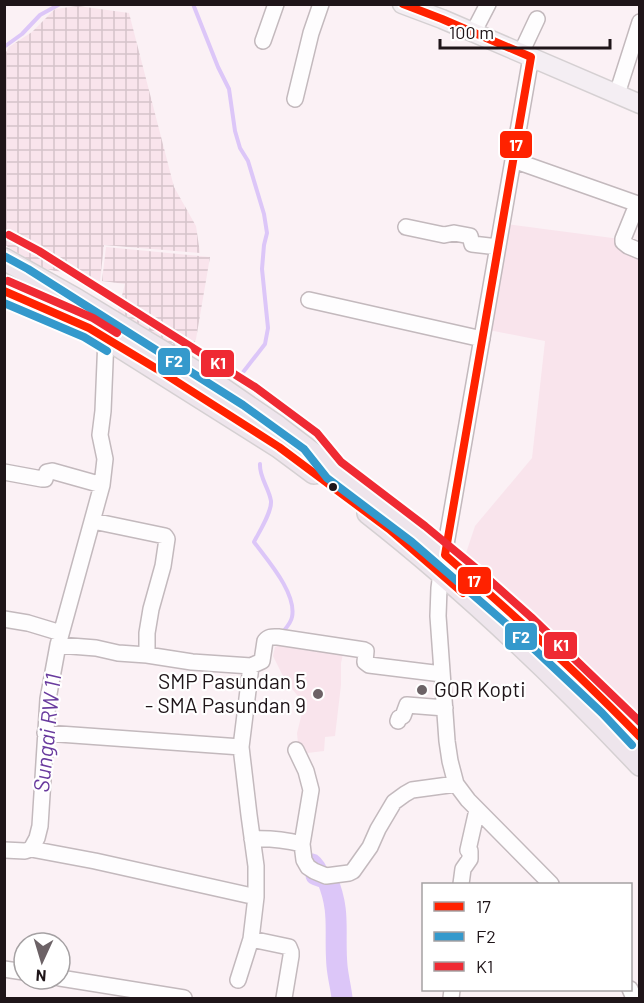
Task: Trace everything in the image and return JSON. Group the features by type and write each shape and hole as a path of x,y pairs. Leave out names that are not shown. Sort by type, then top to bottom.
{"highway":[{"path":"5,260 77,300 214,384 278,427 334,470 443,564 524,625 639,738"},
{"path":"5,260 54,305 279,447 381,524 443,564 639,765"},
{"path":"5,260 33,260 157,337 284,420 311,441 334,470"},
{"path":"4,291 97,333"}],"main road":[{"path":"402,4 639,104"}],"street":[{"path":"263,41 276,4"},
{"path":"295,99 321,4"},
{"path":"473,33 488,4"},
{"path":"537,19 526,55 513,160 443,564 438,611 448,751 456,784 477,810 549,883"},
{"path":"617,94 639,22"},
{"path":"513,160 635,203 636,207 623,242 639,251"},
{"path":"405,227 444,235 454,233 470,236 472,244 498,247"},
{"path":"309,300 482,339"},
{"path":"31,849 40,826 48,699 60,639 102,485 105,459 100,435 103,411 97,333"},
{"path":"4,472 45,479 47,472 52,471 102,485"},
{"path":"93,521 165,536 167,539 164,566 151,609 147,633 147,655"},
{"path":"4,619 28,623 60,639 118,653 251,666 262,661 265,641 272,637 364,650 366,651 365,662 369,665 442,674"},
{"path":"238,980 251,939 256,897 256,866 242,747 251,666"},
{"path":"398,721 403,716 407,705 445,708"},
{"path":"45,733 242,747"},
{"path":"296,750 306,771 311,790 302,844 304,860 308,867 326,876 353,871 370,847 394,802 412,790 456,784"},
{"path":"461,883 463,869 470,859 468,850 477,810"},
{"path":"252,839 265,838 302,844"},
{"path":"4,850 31,849 256,897"},
{"path":"251,939 291,949 284,999"},
{"path":"72,980 184,999"}],"shaded area":[{"path":"78,6 129,13 174,187 196,226 200,253 104,245 100,281 42,268 5,245 5,54 9,47 32,32 55,9"},
{"path":"507,224 620,239 639,246 639,729 464,559 475,526 532,458 545,341 489,330"},
{"path":"106,247 210,257 196,339 190,356 117,314 125,284 102,281"},
{"name":"SMP Pasundan 5 - SMA Pasundan 9","path":"280,644 344,650 335,736 325,737 324,751 299,754 297,733 302,713 301,700 285,680 273,656 275,647"}],"waterway":[{"path":"4,47 22,34 40,15 60,4"},
{"path":"193,4 229,89 235,131 240,148 248,161 264,214 267,233 262,269 268,328 265,344 237,380"},
{"path":"260,464 271,506 254,542 280,577 290,598 292,617 282,633"},
{"path":"312,864 316,869 316,875 327,879 334,902 336,954 342,998"}],"transit line":[{"name":"17","path":"403,4 531,57 445,555 544,644 640,737"},
{"name":"K1","path":"9,235 39,251 255,387 317,433 341,462 477,569 531,617 640,722"},
{"name":"F2","path":"4,256 243,405 304,449 327,478 412,542 517,633 602,713 632,745"},
{"name":"K1","path":"8,281 93,318 117,333"},
{"name":"17","path":"4,291 89,328 279,447 389,529 463,593"},
{"name":"F2","path":"4,303 84,337 107,351"}],"place":[{"name":"GOR Kopti","path":"422,690"},
{"name":"SMP Pasundan 5 - SMA Pasundan 9","path":"318,694"}],"water label":[{"name":"Sungai RW 11","path":"47,733"}]}
